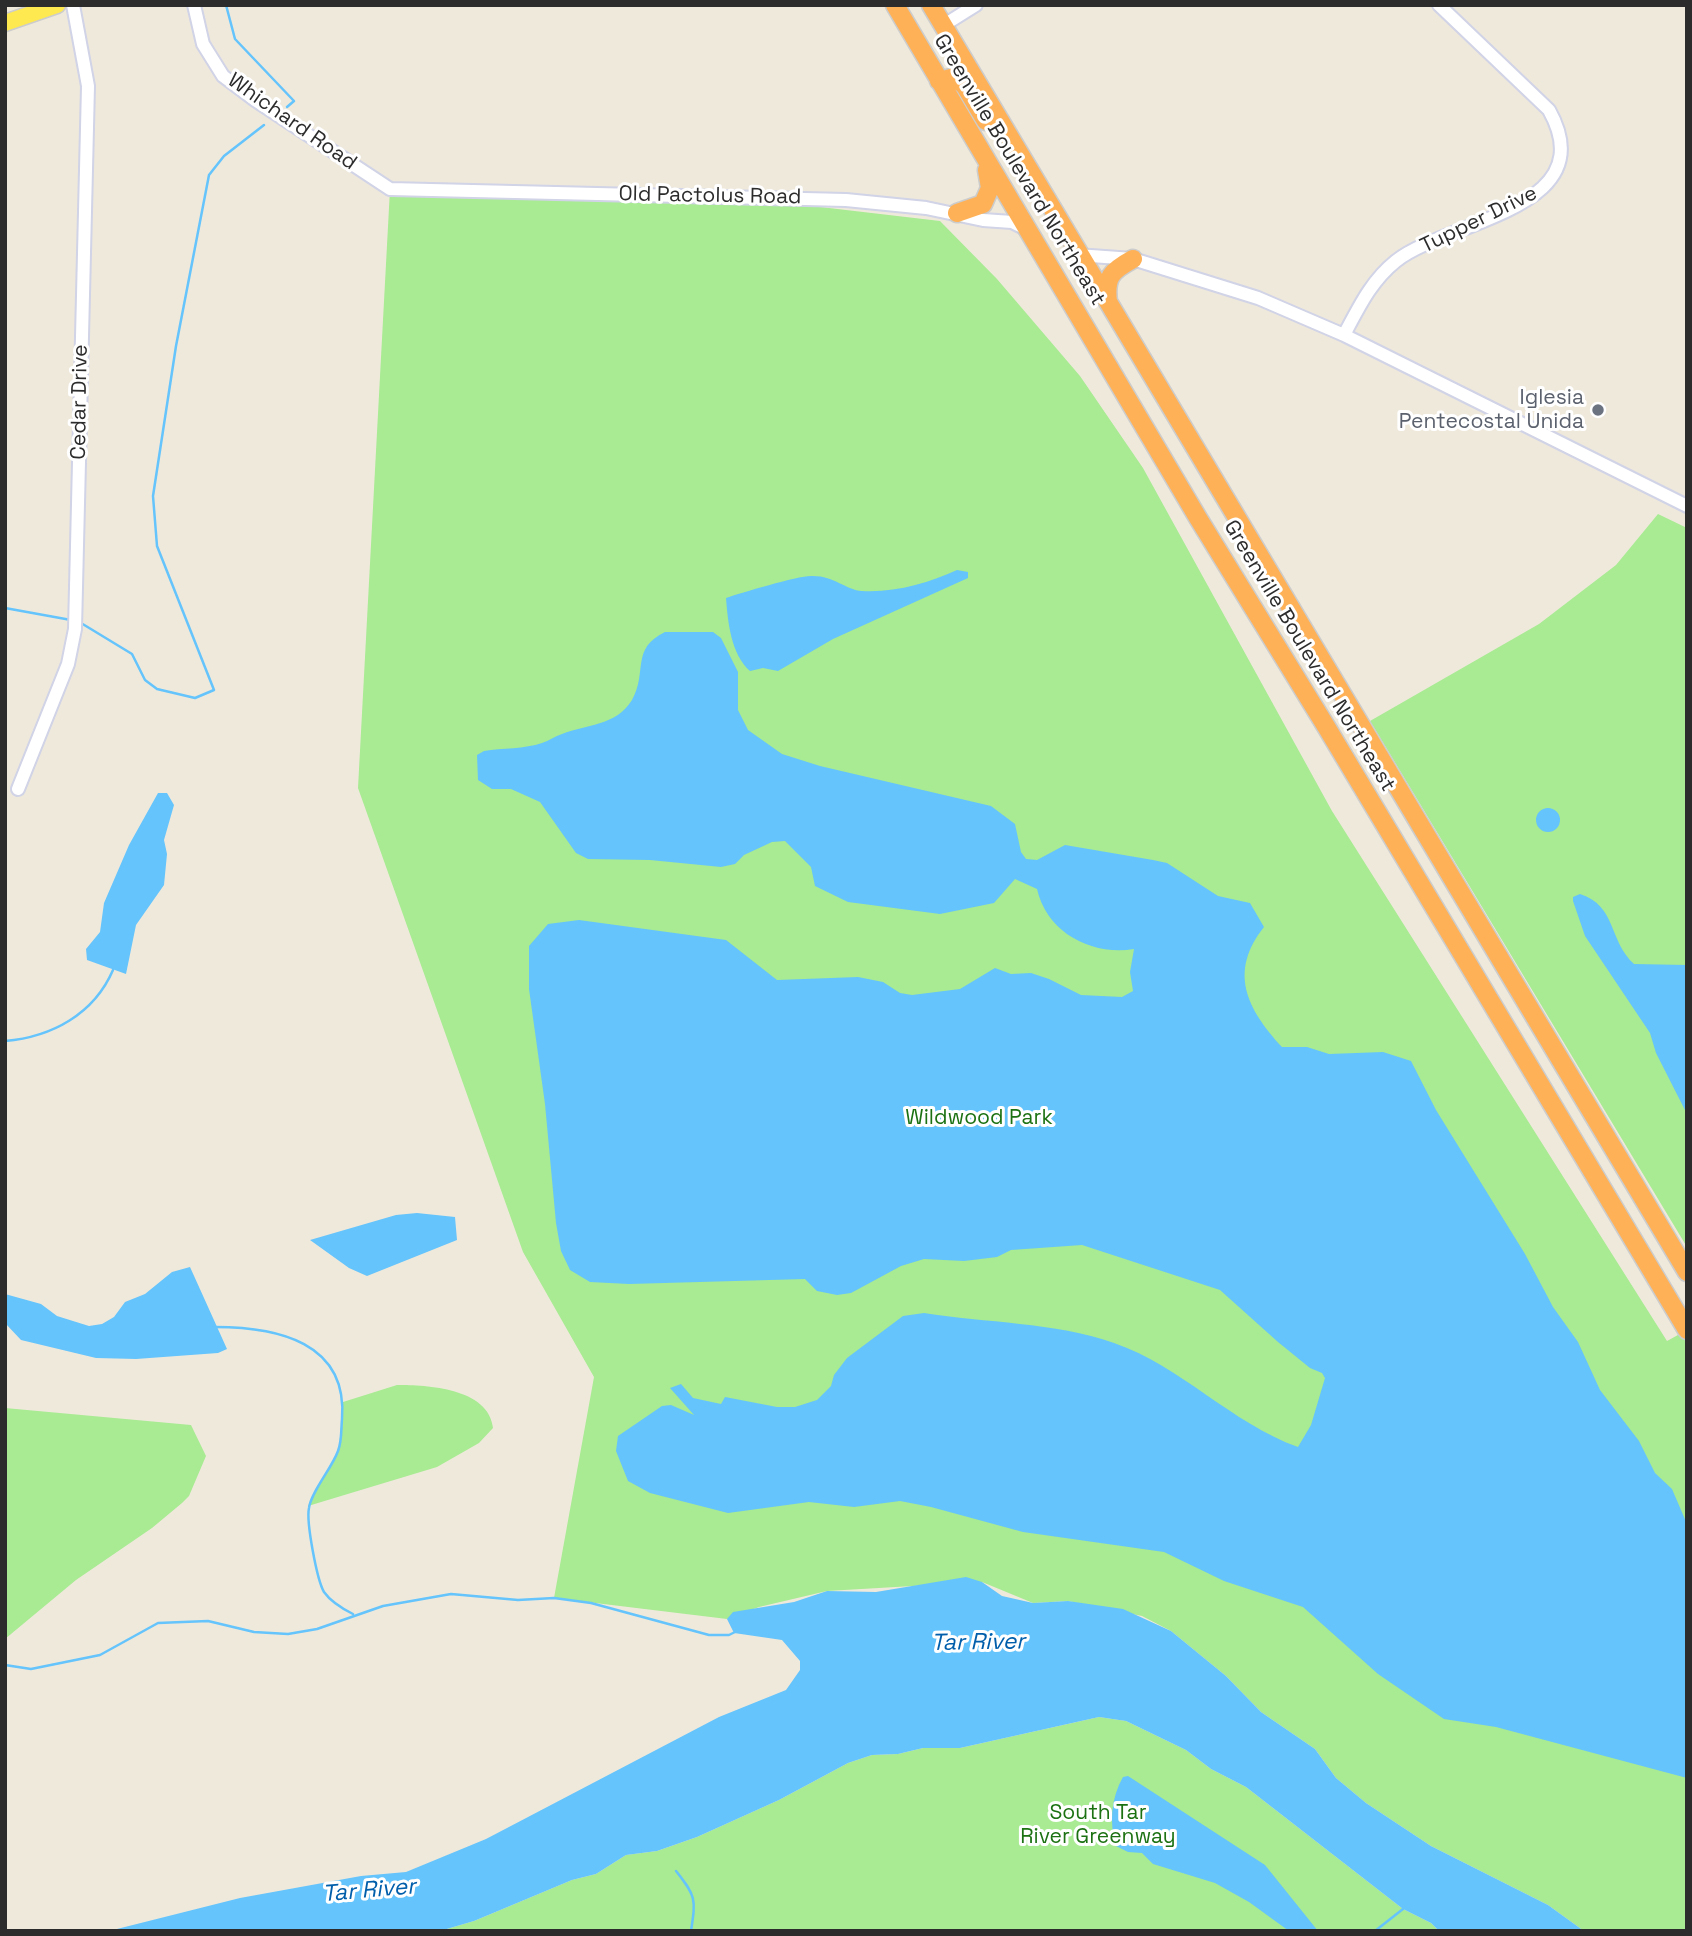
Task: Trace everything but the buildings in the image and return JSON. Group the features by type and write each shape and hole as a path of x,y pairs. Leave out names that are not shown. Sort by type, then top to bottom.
{"highway":[{"name":"Greenville Boulevard Northeast","path":"895,5 1026,229 1687,1330"},
{"name":"Greenville Boulevard Northeast","path":"931,5 1077,255 1687,1272"},
{"path":"939,81 955,77 965,86 1028,192 1053,213"},
{"path":"957,213 978,208 988,197 990,188 985,159"},
{"path":"1108,305 1107,279 1111,272 1133,259"},
{"path":"1047,264 1072,288 1132,388 1141,397 1160,391"}],"main road":[{"path":"5,23 57,5"}],"street":[{"name":"Cedar Drive","path":"18,789 68,664 75,629 88,86 73,5"},
{"name":"Whichard Road","path":"194,5 203,44 223,76 390,189"},
{"path":"943,24 976,5"},
{"name":"Tupper Drive","path":"1344,335 1371,285 1398,260 1524,202 1546,187 1559,168 1563,146 1558,126 1549,110 1439,5"},
{"name":"Old Pactolus Road","path":"390,189 846,200 957,213 983,220 1012,222 1026,229"},
{"path":"1077,255 1133,259 1258,298 1344,335 1687,506"}],"green space":[{"name":"Wildwood Park","path":"390,189 735,197 940,221 997,279 1080,376 1143,468 1332,811 1667,1341 1687,1330 1687,1931 1584,1931 1548,1905 1431,1846 1366,1803 1336,1778 1315,1749 1261,1712 1226,1676 1171,1631 1142,1616 1068,1601 1033,1603 982,1582 827,1591 759,1607 727,1619 554,1598 594,1377 523,1252 358,788"},
{"path":"1658,514 1687,528 1687,1247 1370,721 1539,624 1616,565"},
{"path":"397,1385 440,1388 469,1397 481,1404 489,1415 493,1428 479,1443 437,1467 308,1506 339,1449 343,1402"},
{"path":"5,1408 191,1425 206,1456 189,1496 182,1503 152,1528 76,1580 5,1639"},
{"name":"South Tar River Greenway","path":"1099,1717 1126,1721 1186,1750 1211,1769 1246,1787 1403,1909 1431,1923 1439,1931 440,1931 474,1921 572,1880 596,1874 626,1855 657,1851 697,1837 779,1800 848,1763 872,1755 898,1754 923,1748 960,1748"}],"water":[{"path":"957,570 968,572 968,578 833,639 778,671 763,668 750,671 739,656 729,628 726,598 782,582 819,576 856,590 874,591 923,583"},
{"path":"665,632 713,632 721,638 738,672 738,710 748,730 782,754 820,766 991,806 1015,824 1021,852 1026,859 1037,860 1065,845 1153,860 1167,863 1218,896 1250,903 1264,927 1247,959 1246,990 1259,1019 1282,1047 1307,1047 1329,1054 1383,1052 1411,1061 1436,1110 1525,1254 1553,1307 1578,1342 1600,1390 1639,1441 1655,1473 1672,1489 1687,1524 1687,1778 1496,1727 1444,1719 1378,1674 1303,1607 1224,1581 1164,1552 1023,1532 900,1501 854,1507 809,1502 728,1513 650,1493 628,1481 616,1451 618,1436 662,1406 671,1405 694,1415 670,1388 681,1384 693,1398 721,1404 725,1397 777,1407 795,1407 817,1400 831,1386 834,1375 847,1358 903,1316 924,1313 1044,1327 1114,1343 1162,1366 1250,1424 1298,1447 1311,1425 1325,1378 1322,1373 1310,1368 1278,1342 1220,1290 1082,1245 1011,1250 997,1257 964,1261 924,1259 901,1266 851,1293 837,1295 817,1291 805,1279 629,1284 590,1282 570,1270 561,1251 556,1223 545,1104 529,989 529,946 548,924 579,920 726,940 777,980 858,977 883,982 900,993 912,995 960,989 995,968 1011,974 1031,973 1081,995 1122,997 1133,991 1130,972 1134,949 1103,949 1074,938 1050,918 1037,889 1015,879 994,903 940,914 848,902 815,886 811,867 785,841 772,842 744,855 735,864 721,867 650,860 588,859 576,853 540,802 511,789 492,789 478,780 477,755 484,751 535,745 618,715 637,690 641,662 647,646"},
{"path":"158,793 167,793 174,805 164,840 167,854 164,885 136,925 126,974 87,960 86,949 100,932 104,903 129,845"},
{"path":"1548,808 1556,812 1560,820 1556,828 1548,832 1540,828 1536,820 1540,812"},
{"path":"1580,894 1592,899 1600,907 1620,945 1634,964 1687,965 1687,1114 1656,1053 1650,1033 1585,936 1573,901 1573,897"},
{"path":"417,1213 455,1217 457,1240 367,1276 349,1268 310,1240 396,1215"},
{"path":"190,1267 227,1349 218,1353 136,1359 96,1358 21,1340 5,1323 5,1294 41,1304 57,1316 89,1326 102,1324 114,1317 125,1302 145,1294 172,1272"},
{"name":"Tar River","path":"966,1577 982,1582 1002,1596 1033,1603 1068,1601 1123,1609 1171,1631 1226,1676 1261,1712 1315,1749 1336,1778 1366,1803 1431,1846 1548,1905 1584,1931 1439,1931 1431,1923 1403,1909 1246,1787 1211,1769 1186,1750 1126,1721 1099,1717 960,1748 923,1748 898,1754 872,1755 848,1763 779,1800 697,1837 657,1851 626,1855 596,1874 572,1880 474,1921 440,1931 109,1931 240,1898 361,1876 406,1872 486,1839 719,1717 786,1690 800,1670 800,1661 782,1640 734,1633 727,1619 733,1612 794,1602 827,1591 876,1592"},
{"path":"1128,1776 1265,1865 1318,1931 1289,1931 1249,1902 1215,1883 1153,1864 1142,1853 1128,1852 1116,1846 1112,1828 1114,1802 1123,1777"}],"waterway":[{"path":"226,5 235,39 294,101 287,107"},
{"path":"81,623 132,654 145,680 157,689 195,698 214,690 157,546 153,496 176,346 209,175 224,156 264,125"},
{"path":"5,608 71,620"},
{"path":"5,1041 39,1034 70,1021 95,999 113,970"},
{"path":"215,1327 239,1328 284,1336 304,1344 321,1356 333,1372 341,1393 340,1443 335,1458 317,1487 308,1515 321,1586 334,1602 353,1614"},
{"path":"5,1665 31,1669 100,1655 158,1623 208,1621 254,1632 288,1634 317,1629 383,1606 451,1594 518,1600 554,1598 591,1603 709,1635 729,1635 735,1632"},
{"path":"676,1871 693,1898 691,1931"},
{"path":"1375,1931 1403,1909"}],"place":[{"name":"Iglesia Pentecostal Unida","path":"1598,410"}]}
